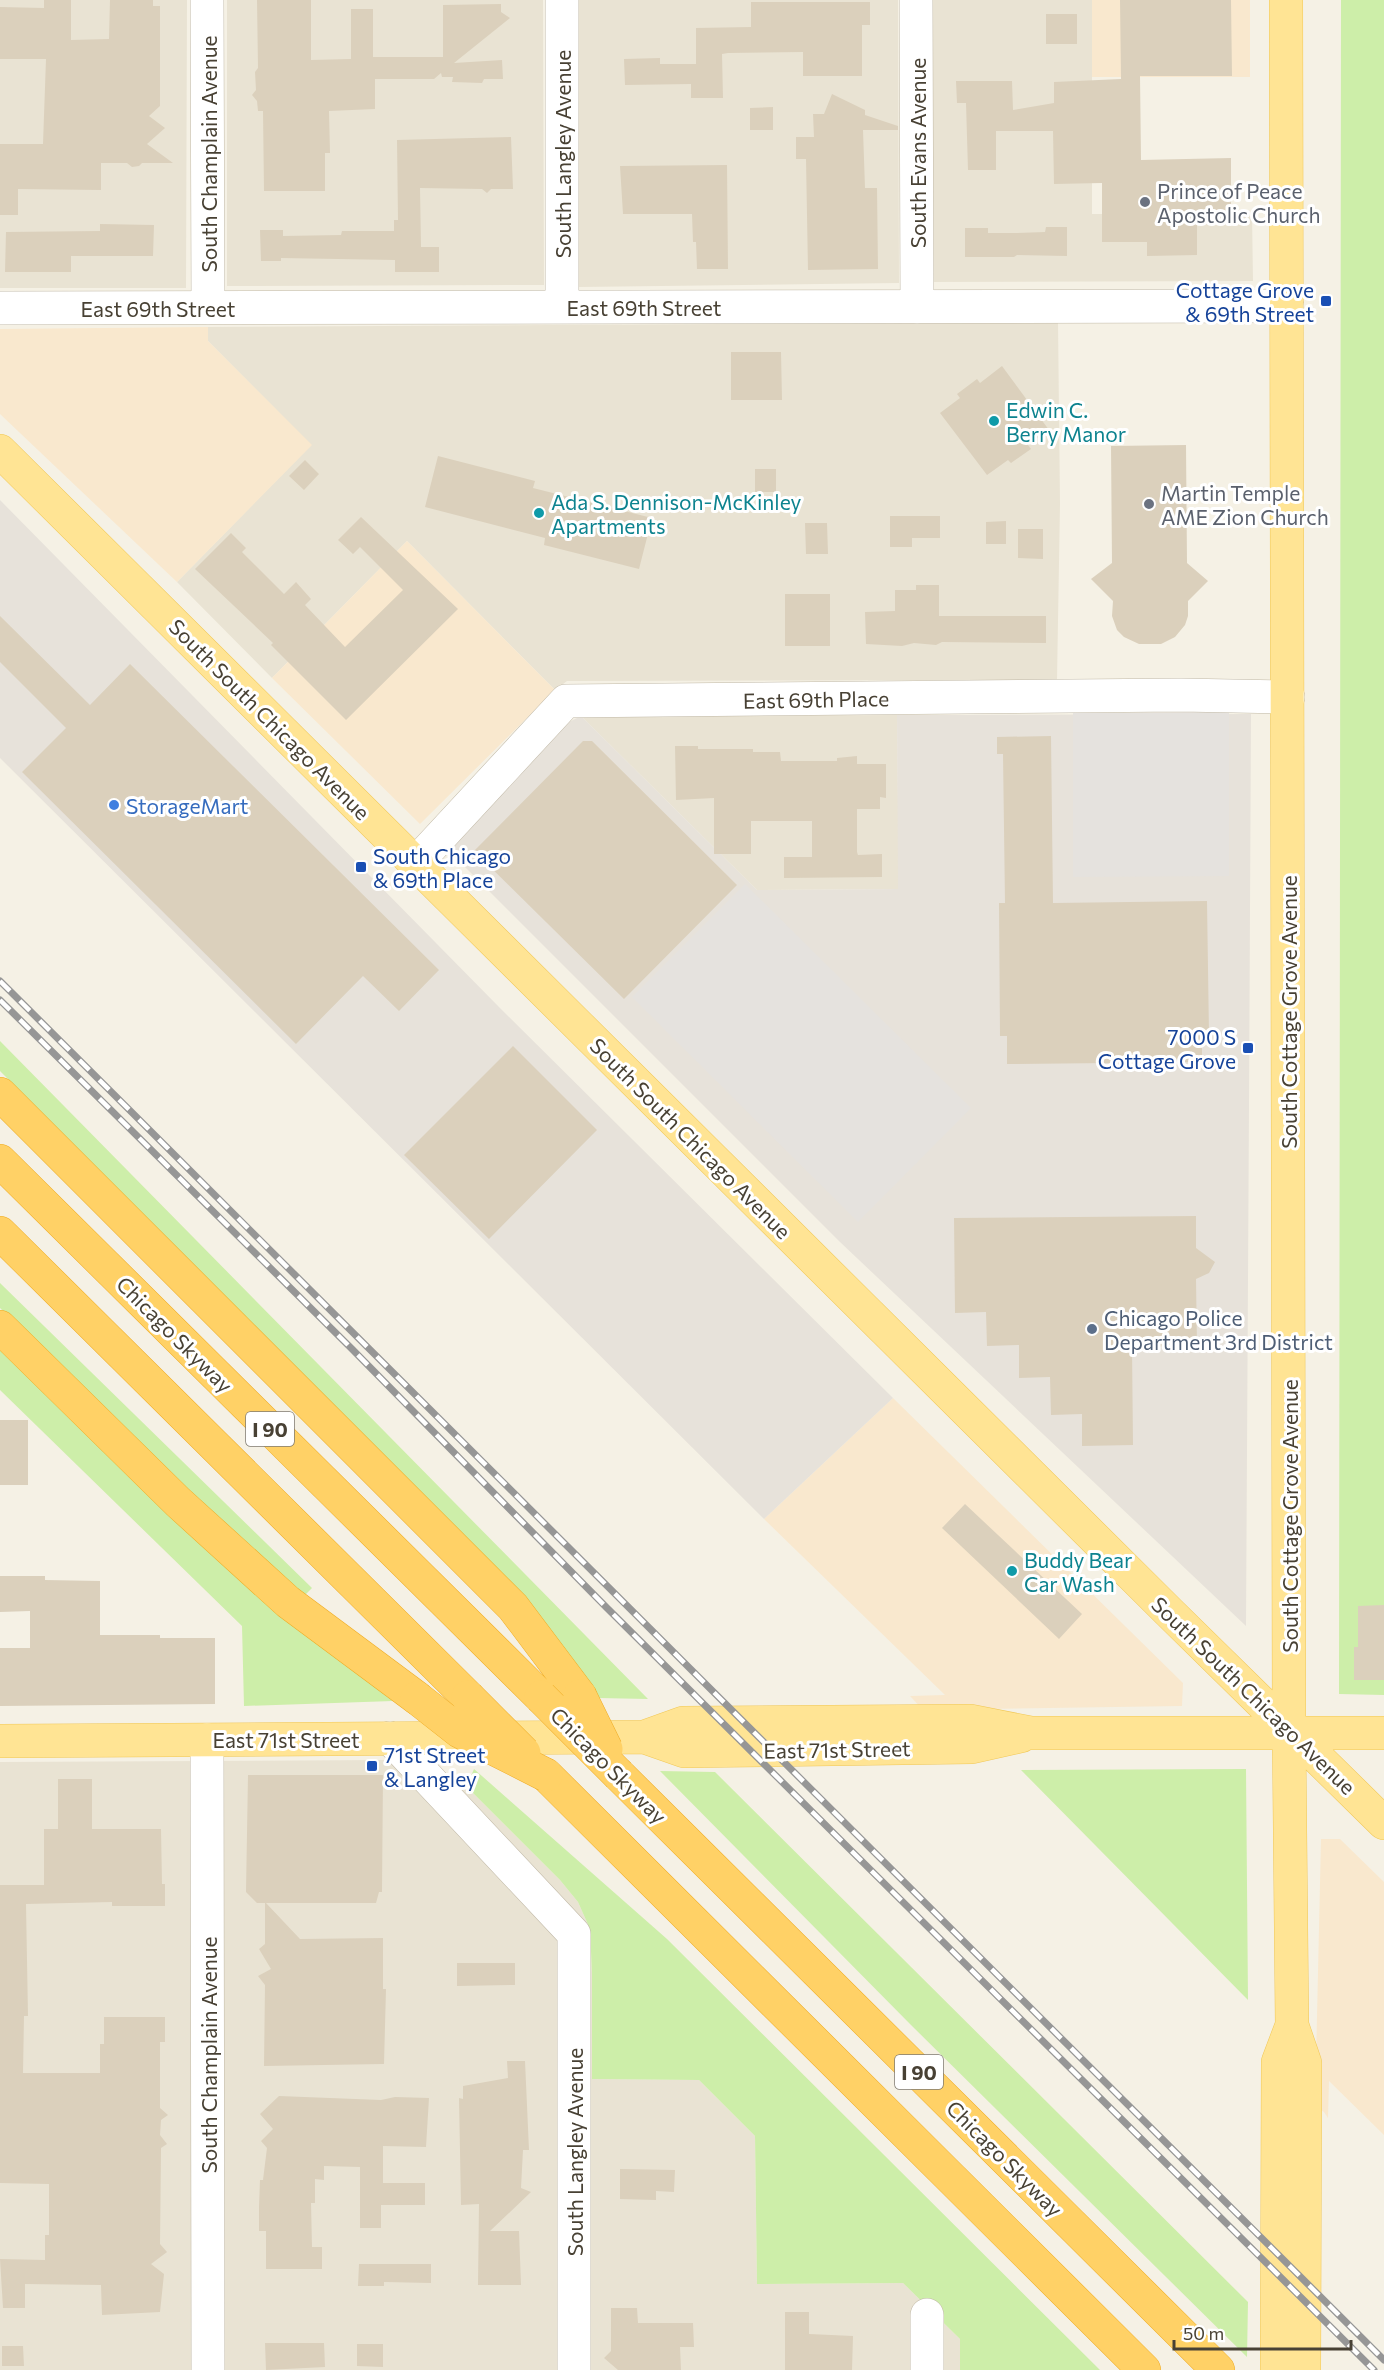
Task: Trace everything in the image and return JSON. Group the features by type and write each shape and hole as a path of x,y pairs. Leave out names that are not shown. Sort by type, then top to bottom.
{"highway":[{"path":"0,1094 513,1606 580,1696 620,1775"},
{"name":"Chicago Skyway","path":"0,1161 1218,2370"},
{"name":"I 90","path":"0,1233 1144,2370"},
{"path":"0,1327 178,1502 288,1602 459,1731 546,1776"}],"main road":[{"name":"South Cottage Grove Avenue","path":"1286,0 1289,1731 1292,2025 1305,2063 1304,2370"},
{"name":"South South Chicago Avenue","path":"0,451 1384,1823"},
{"name":"East 71st Street","path":"0,1741 644,1737 683,1723 970,1721 1031,1733 1289,1731 1384,1733"},
{"name":"South Cottage Grove Avenue","path":"1277,2370 1278,2062 1292,2025"}],"street":[{"name":"South Champlain Avenue","path":"207,0 208,308"},
{"name":"South Langley Avenue","path":"562,0 562,307"},
{"name":"South Evans Avenue","path":"916,0 917,307"},
{"name":"East 69th Street","path":"0,308 1287,306"},
{"name":"East 69th Place","path":"416,864 566,701 1181,695 1288,697"},
{"name":"South Langley Avenue","path":"390,1738 574,1934 574,2370"},
{"name":"South Champlain Avenue","path":"207,1740 208,2370"},
{"path":"927,2315 927,2370"}],"shaded area":[{"path":"0,0 187,0 186,288 0,288"},
{"path":"227,0 543,0 544,285 227,286"},
{"path":"578,0 898,0 899,283 579,287"},
{"path":"927,0 1092,0 1092,214 1252,214 1253,281 928,282"},
{"path":"1092,0 1250,0 1250,77 1092,77"},
{"path":"1058,322 1060,504 1057,680 567,681 555,690 407,541 272,678 177,582 311,445 208,341 208,327"},
{"path":"208,327 208,341 312,445 177,582 0,414 0,329"},
{"path":"0,500 499,1007 893,1398 764,1519 0,758"},
{"path":"407,541 555,690 420,824 272,678"},
{"path":"1229,712 1229,876 1073,877 1073,713"},
{"path":"1251,714 1246,1626 840,1242 444,846 565,724 581,716 757,890 898,889 897,715"},
{"path":"897,715 899,889 757,890 581,716"},
{"path":"745,884 971,1108 858,1222 632,997"},
{"path":"893,1398 1183,1683 1182,1706 923,1710 910,1696 945,1695 764,1519"},
{"path":"383,1760 468,1783 470,1790 560,1880 578,1902 590,1929 592,2079 699,2080 755,2136 757,2284 903,2283 960,2339 960,2370 0,2370 0,1762"},
{"path":"1321,1839 1340,1839 1384,1882 1384,2135 1329,2081 1328,2118 1315,2106"}],"green space":[{"path":"1341,0 1384,0 1384,1695 1339,1694"},
{"path":"0,1041 648,1699 598,1698 389,1462 0,1071"},
{"path":"0,1283 312,1588 301,1599 97,1405 0,1308"},
{"path":"0,1346 207,1551 273,1607 393,1701 244,1706 242,1626 0,1390"},
{"path":"474,1769 667,1939 1100,2370 960,2370 960,2339 903,2283 757,2284 755,2136 699,2080 592,2079 590,1929 578,1902 560,1880 470,1790 468,1783"},
{"path":"1246,1769 1248,2000 1021,1770"},
{"path":"660,1771 715,1772 1248,2302 1247,2357 911,2025"}],"building":[{"path":"44,0 71,0 71,40 109,39 110,0 153,0 153,6 160,6 160,106 149,116 165,128 147,144 173,163 142,163 132,167 127,163 101,163 101,190 18,189 18,215 0,215 0,144 43,144 46,59 0,59 0,7 44,8"},
{"path":"257,0 311,0 311,60 351,59 351,9 373,9 373,57 443,57 443,5 501,4 501,12 510,18 454,63 502,60 503,79 484,79 482,83 452,82 453,77 442,77 441,73 434,79 375,79 375,109 329,111 330,153 325,153 325,191 264,191 263,111 258,111 257,101 252,95 256,90 255,72 258,68"},
{"path":"1120,0 1231,0 1232,76 1140,76 1141,160 1231,158 1231,212 1197,213 1197,255 1147,256 1147,242 1102,242 1102,183 1054,184 1053,131 996,131 996,170 968,170 966,103 957,103 956,81 1012,81 1013,110 1054,103 1054,82 1121,79"},
{"path":"751,2 870,2 870,25 862,25 862,76 803,76 803,52 728,53 722,54 723,98 691,98 691,84 625,85 624,59 660,58 660,64 696,64 696,28 751,27"},
{"path":"1046,14 1077,14 1077,44 1046,44"},
{"path":"832,94 865,110 865,115 898,126 898,130 863,130 865,188 877,188 878,269 808,270 806,159 796,159 796,137 814,137 813,114 824,114"},
{"path":"773,107 773,130 750,130 750,108"},
{"path":"511,137 513,189 491,189 487,193 482,189 420,188 421,247 439,247 439,272 395,272 395,260 281,258 281,261 261,261 260,230 283,230 283,236 341,235 342,231 394,231 394,220 398,220 397,140"},
{"path":"727,165 728,269 697,269 692,214 623,214 620,166"},
{"path":"100,224 154,225 153,256 71,256 71,272 5,272 6,232 100,231"},
{"path":"1046,227 1067,227 1067,256 965,257 965,228 988,228 988,233 1017,233 1045,232"},
{"path":"731,352 781,352 782,400 731,400"},
{"name":"Edwin C. Berry Manor","path":"1002,366 1049,430 1028,445 1031,449 1011,463 1008,460 987,475 940,413 960,398 957,394 977,379 980,383"},
{"name":"Martin Temple AME Zion Church","path":"1186,445 1187,563 1208,581 1188,601 1188,616 1185,625 1175,637 1161,644 1139,644 1124,637 1117,630 1112,616 1113,601 1091,579 1112,563 1111,446"},
{"name":"Ada S. Dennison-McKinley Apartments","path":"438,456 535,481 533,488 652,518 639,569 544,545 545,538 425,507"},
{"path":"305,460 319,474 304,490 289,476"},
{"path":"755,469 776,469 776,492 755,492"},
{"path":"890,516 940,516 940,538 912,538 912,547 890,547"},
{"path":"361,517 458,609 346,720 271,645 273,643 195,569 231,533 246,548 242,552 284,594 296,582 311,599 305,605 345,647 403,590 360,547 353,554 338,540"},
{"path":"1006,521 1006,544 986,544 986,522"},
{"path":"805,523 827,523 828,554 806,554"},
{"path":"1018,529 1043,529 1043,559 1018,558"},
{"path":"916,585 939,585 939,616 1046,616 1046,643 942,642 936,645 914,643 902,646 866,644 865,612 895,611 895,590 916,590"},
{"path":"785,594 830,594 830,646 785,646"},
{"path":"0,616 90,705 130,664 439,970 399,1011 363,976 296,1044 22,772 66,728 0,662"},
{"path":"1051,736 1053,903 1207,901 1209,1035 1202,1035 1202,1062 1007,1064 1007,1036 1000,1036 999,903 1005,903 1003,754 997,754 997,737"},
{"path":"583,741 592,741 737,885 624,999 474,851"},
{"path":"675,746 780,752 781,761 837,761 837,758 857,756 857,764 886,764 886,798 880,797 880,809 857,809 858,855 882,854 882,877 784,878 784,857 812,857 812,821 751,821 751,854 714,854 714,798 676,800"},
{"path":"513,1046 597,1130 489,1239 404,1155"},
{"name":"Chicago Police Department 3rd District","path":"1196,1216 1196,1248 1215,1262 1209,1273 1196,1279 1197,1346 1132,1347 1133,1445 1082,1446 1082,1414 1051,1415 1050,1377 1019,1378 1019,1345 987,1346 986,1312 955,1313 954,1218"},
{"path":"0,1420 28,1420 28,1485 0,1485"},
{"name":"Buddy Bear Car Wash","path":"965,1504 1082,1614 1059,1639 942,1528"},
{"path":"0,1576 45,1576 45,1580 100,1581 100,1635 215,1638 215,1704 0,1706 0,1648 30,1648 30,1611 0,1612"},
{"path":"1384,1605 1384,1680 1354,1680 1354,1647 1358,1647 1358,1606"},
{"path":"248,1775 383,1775 382,1892 379,1892 376,1903 266,1903 300,1939 383,1938 383,1989 386,1989 384,2064 264,2066 265,1985 258,1976 271,1969 259,1949 265,1944 265,1903 257,1903 246,1892"},
{"path":"58,1779 92,1779 92,1829 161,1829 162,1884 165,1884 165,1906 112,1906 112,1902 26,1904 28,2016 24,2016 23,2073 100,2073 100,2044 104,2044 104,2017 165,2017 165,2042 160,2042 160,2108 168,2115 161,2120 160,2135 167,2144 161,2148 160,2244 167,2252 151,2264 164,2274 160,2312 102,2315 101,2285 25,2284 25,2308 3,2308 0,2259 45,2260 45,2235 49,2235 49,2184 0,2183 0,1885 44,1885 44,1829 58,1829"},
{"path":"457,1963 515,1963 515,1985 457,1986"},
{"path":"507,2061 525,2061 529,2150 523,2150 521,2188 531,2192 490,2231 519,2231 521,2285 478,2285 479,2204 461,2205 459,2098 463,2099 463,2086 508,2078"},
{"path":"279,2096 381,2100 395,2097 429,2098 426,2147 383,2146 383,2183 425,2183 425,2205 381,2205 381,2228 360,2228 360,2167 324,2166 324,2180 315,2179 315,2203 311,2203 312,2247 322,2247 322,2269 266,2269 266,2231 259,2231 259,2207 260,2180 263,2180 267,2148 261,2141 273,2129 260,2114"},
{"path":"620,2169 675,2170 674,2192 656,2191 656,2200 620,2199"},
{"path":"359,2264 431,2264 431,2283 384,2282 384,2286 358,2286"},
{"path":"611,2308 637,2308 638,2323 693,2323 694,2347 680,2347 681,2370 618,2370 604,2358 611,2351"},
{"path":"785,2312 809,2312 809,2334 853,2336 852,2370 785,2370"},
{"path":"265,2343 324,2343 325,2367 266,2370"},
{"path":"357,2344 383,2344 383,2367 357,2366"},
{"path":"2,2346 23,2346 24,2366 2,2366"}],"railway":[{"path":"0,981 1384,2360"},
{"path":"0,1000 352,1349 607,1608 1374,2370"}],"place":[{"name":"Prince of Peace Apostolic Church","path":"1145,202"},
{"name":"Cottage Grove & 69th Street","path":"1326,301"},
{"name":"Edwin C. Berry Manor","path":"994,421"},
{"name":"Martin Temple AME Zion Church","path":"1149,504"},
{"name":"Ada S. Dennison-McKinley Apartments","path":"539,513"},
{"name":"StorageMart","path":"114,805"},
{"name":"South Chicago & 69th Place","path":"361,867"},
{"name":"7000 S Cottage Grove","path":"1248,1048"},
{"name":"Chicago Police Department 3rd District","path":"1092,1329"},
{"name":"Buddy Bear Car Wash","path":"1012,1571"},
{"name":"71st Street & Langley","path":"372,1766"}]}
